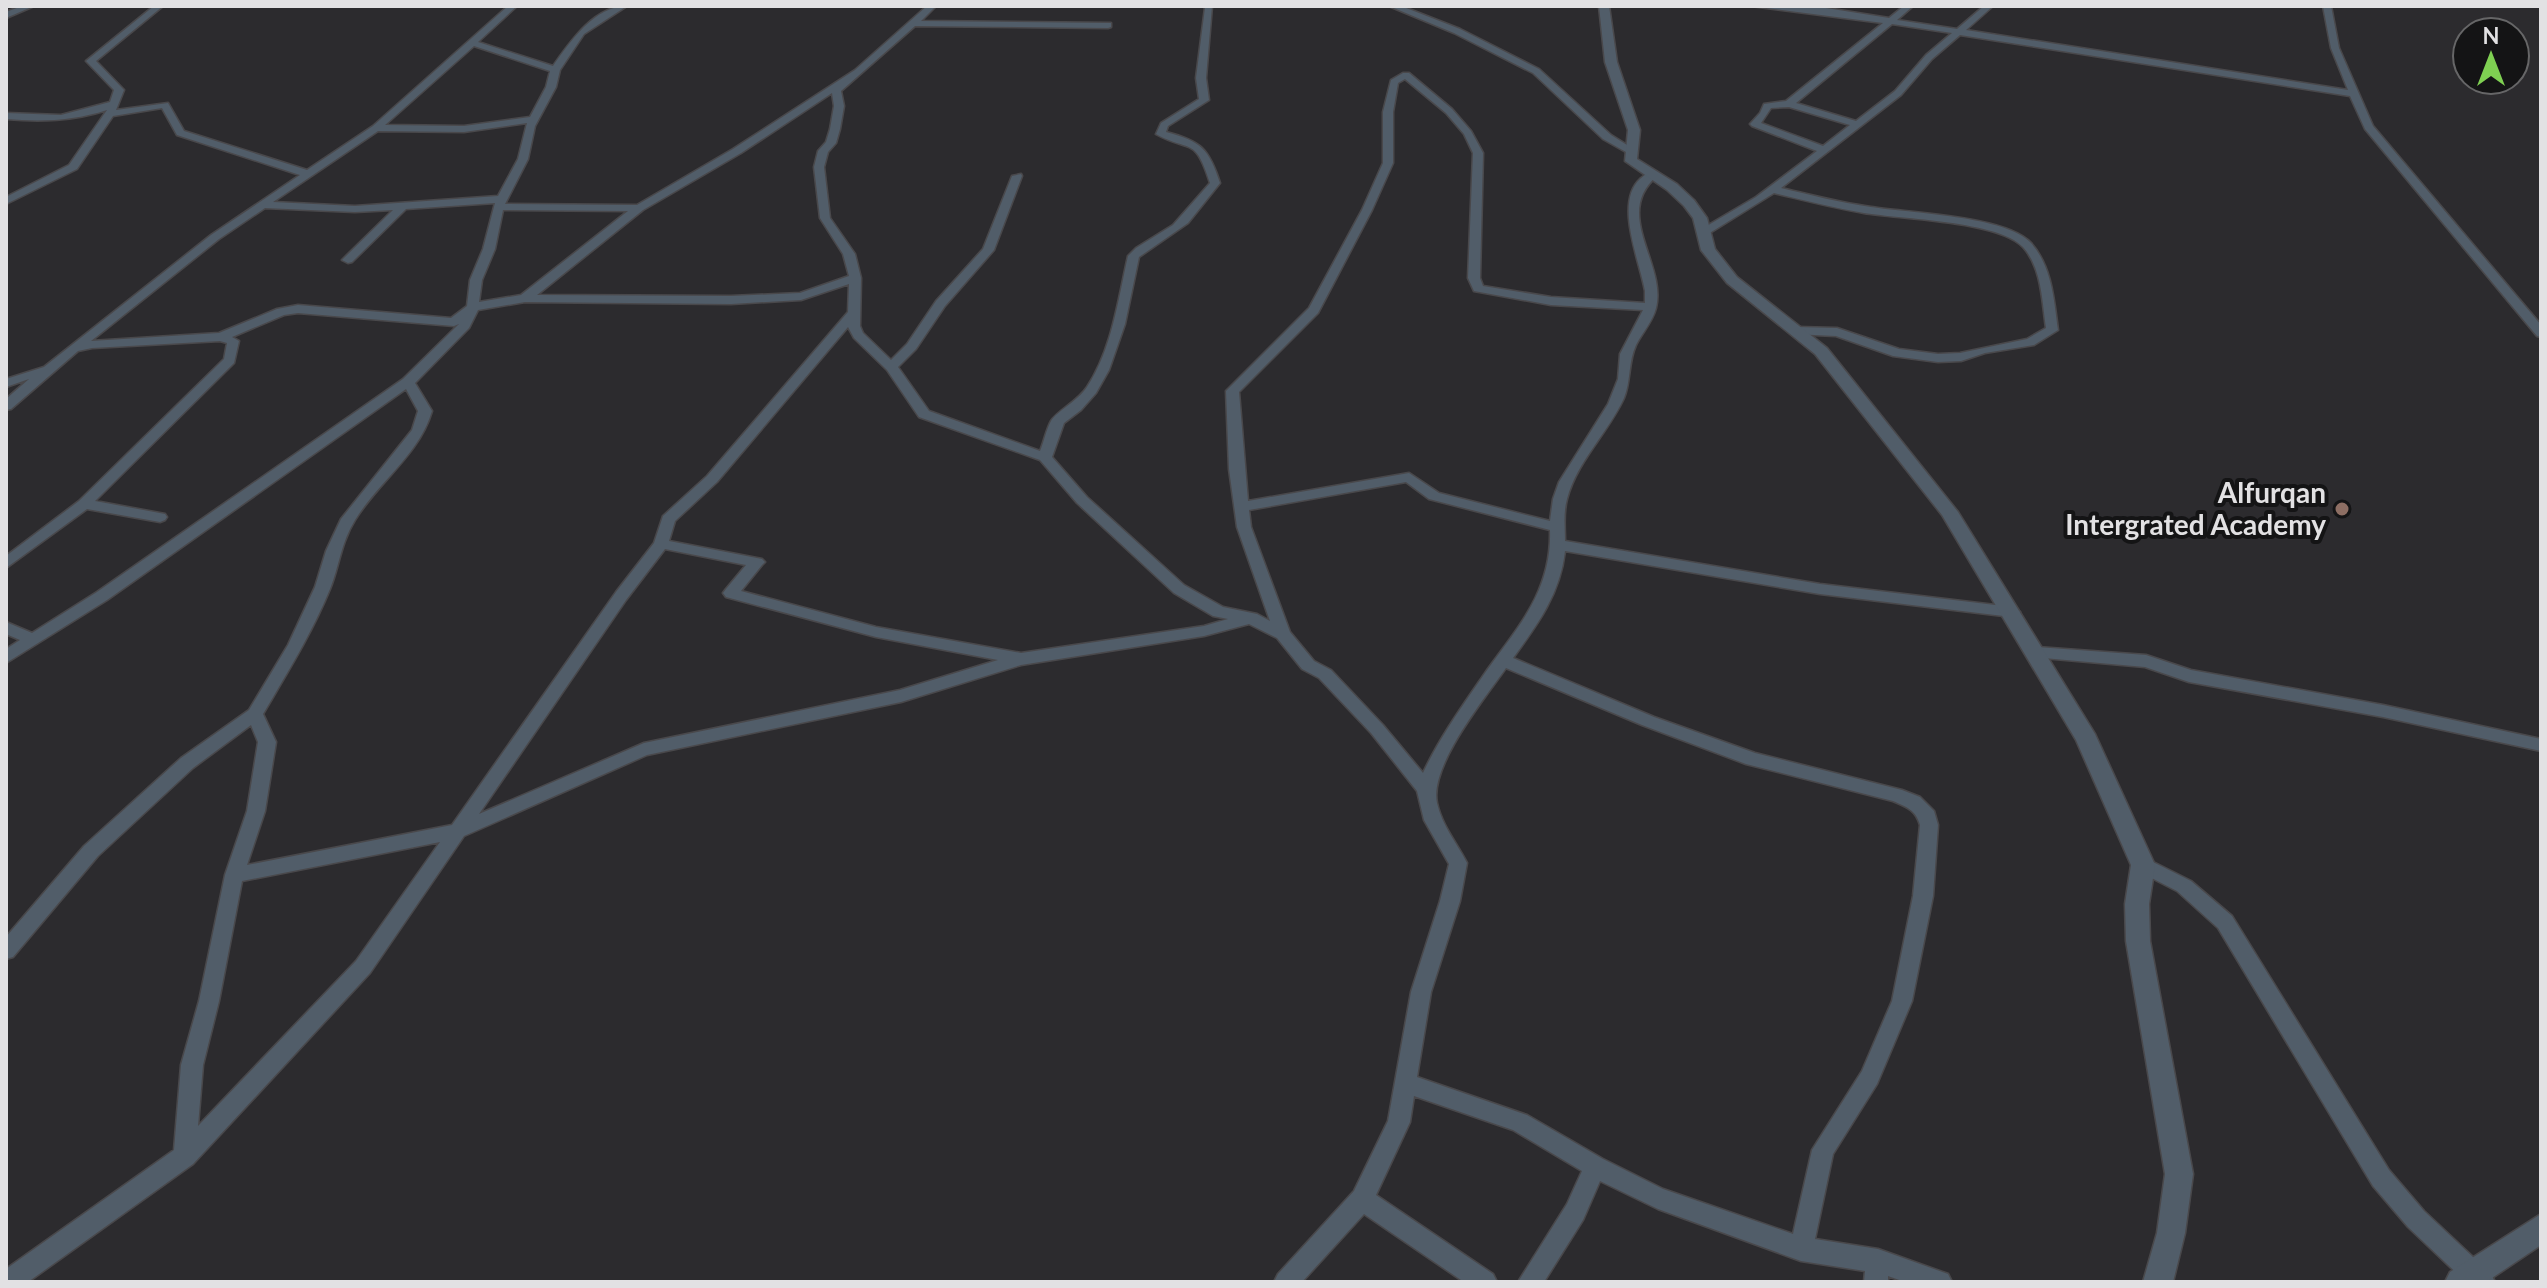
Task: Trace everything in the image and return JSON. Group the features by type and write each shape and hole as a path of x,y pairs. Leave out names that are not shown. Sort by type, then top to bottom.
{"street":[{"path":"6,15 30,6"},
{"path":"6,201 69,172 112,109 119,90 91,61 159,6"},
{"path":"6,406 61,358 215,237 376,128 513,6"},
{"path":"6,657 102,596 408,382 465,325 473,307 476,280 489,249 500,203 523,159 534,119 551,87 555,70 581,32 623,6"},
{"path":"525,298 639,208 737,151 842,82 879,54 932,6"},
{"path":"1045,457 1058,421 1073,413 1107,365 1134,256 1190,214 1215,183 1204,150 1195,144 1161,134 1164,125 1204,100 1201,78 1207,6"},
{"path":"1393,6 1457,31 1536,71 1607,137 1630,150"},
{"path":"1604,6 1611,62 1634,130 1631,161 1689,203 1700,218 1708,250 1732,280 1821,351 1949,512 2087,740 2143,865 2137,904 2138,941 2179,1174 2171,1233 2158,1282"},
{"path":"1755,6 1827,8 1959,33 2354,94"},
{"path":"1789,104 1909,6"},
{"path":"1704,232 1771,189 1898,93 1929,57 1989,6"},
{"path":"2327,6 2335,48 2368,127 2541,333"},
{"path":"911,23 1108,25"},
{"path":"471,42 555,70"},
{"path":"1286,1282 1362,1199 1399,1122 1421,992 1450,901 1458,863 1435,826 1425,788 1367,718 1325,674 1308,665 1283,634 1257,559 1248,544 1241,507 1232,391 1314,310 1388,163 1394,82 1406,75 1449,111 1468,133 1478,153 1474,278 1478,289 1551,301 1651,307"},
{"path":"842,82 836,91 839,106 831,143 823,151 819,167 825,218 849,254 855,278 854,326 858,335 891,367 924,414 1045,457 1082,500 1179,589 1219,612 1251,618 1283,634"},
{"path":"1824,150 1755,124 1765,114 1767,106 1789,104 1856,124"},
{"path":"6,116 60,119 112,109 165,105 180,133 309,174"},
{"path":"376,128 464,129 534,119"},
{"path":"1425,788 1443,746 1539,611 1550,586 1562,490 1608,416 1624,380 1626,354 1651,307 1652,296 1637,244 1636,215 1637,188 1643,179 1653,174"},
{"path":"891,367 912,346 940,304 988,250 1017,176"},
{"path":"1771,189 1860,209 1983,225 2015,234 2033,252 2042,268 2052,330 2030,342 1961,357 1938,358 1897,353 1837,332 1796,331"},
{"path":"263,205 355,209 500,203 639,208"},
{"path":"348,260 403,206"},
{"path":"61,358 74,348 92,344 221,337 281,312 298,309 367,312 454,322 473,307 525,298 638,301 787,297 801,296 855,278"},
{"path":"8,1282 185,1156 363,967 661,544 668,519 712,479 854,313"},
{"path":"6,563 84,504 230,360 233,341 221,337"},
{"path":"6,383 50,367"},
{"path":"6,951 91,851 187,763 255,714 296,645 323,587 333,551 348,519 419,431 425,411 408,382"},
{"path":"1241,507 1409,477 1434,496 1557,536 1820,589 2012,612"},
{"path":"84,504 160,517"},
{"path":"661,544 757,562 731,593 876,632 1020,659"},
{"path":"234,875 458,831 644,749 901,696 1020,659 1204,631 1251,618"},
{"path":"6,627 33,640"},
{"path":"2037,653 2146,661 2189,676 2383,711 2541,745"},
{"path":"1504,661 1648,721 1752,759 1896,795 1914,802 1925,811 1929,825 1923,896 1902,1001 1870,1077 1823,1150 1801,1249"},
{"path":"185,1156 192,1065 209,1001 234,875 256,811 267,742 255,714"},
{"path":"2143,865 2184,886 2225,922 2381,1178 2472,1279 2541,1228"},
{"path":"1406,1083 1519,1122 1595,1167 1658,1198 1801,1249 1877,1271 1940,1282"},
{"path":"1530,1282 1575,1212 1595,1167"},
{"path":"1362,1199 1485,1282"}],"place":[{"name":"Alfurqan Intergrated Academy","path":"2342,509"}]}
